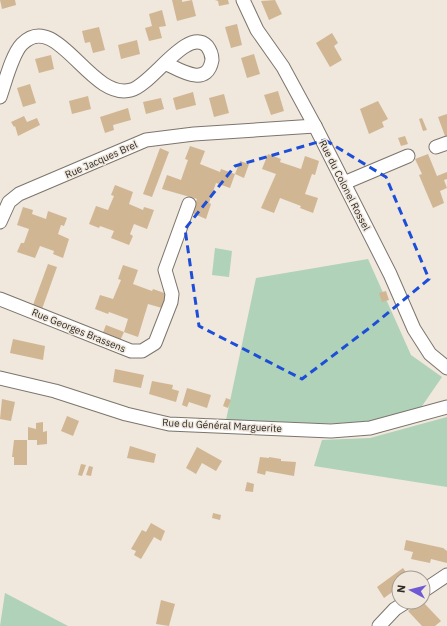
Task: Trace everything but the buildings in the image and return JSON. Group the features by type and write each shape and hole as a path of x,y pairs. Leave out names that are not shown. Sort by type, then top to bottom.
{"street":[{"name":"Rue du Colonel Rossel","path":"243,0 257,30 283,67 315,126 390,274 414,329 430,354 447,368"},
{"path":"0,97 14,57 21,44 30,38 39,36 48,36 61,45 109,89 130,91 140,88 165,63"},
{"name":"Rue Jacques Brel","path":"0,222 9,202 19,194 94,163 138,142 188,134 315,126"},
{"path":"344,183 408,156"},
{"name":"Rue Georges Brassens","path":"0,298 131,351 142,351 155,343 171,302 172,294 165,270 189,204"},
{"name":"Rue du Général Marguerite","path":"0,378 55,391 126,414 169,424 331,431 370,428 447,407"},
{"path":"431,586 447,575"},
{"path":"379,626 394,610"}],"highlighted area":[{"path":"325,140 386,177 429,279 372,326 302,379 199,326 185,229 235,166"}],"green space":[{"path":"215,248 232,251 229,277 212,275"},
{"path":"368,259 411,355 442,377 420,409 374,421 340,424 226,420 256,278"},
{"path":"447,417 447,487 314,466 322,440 370,438"},
{"path":"5,593 68,626 0,626"}]}
